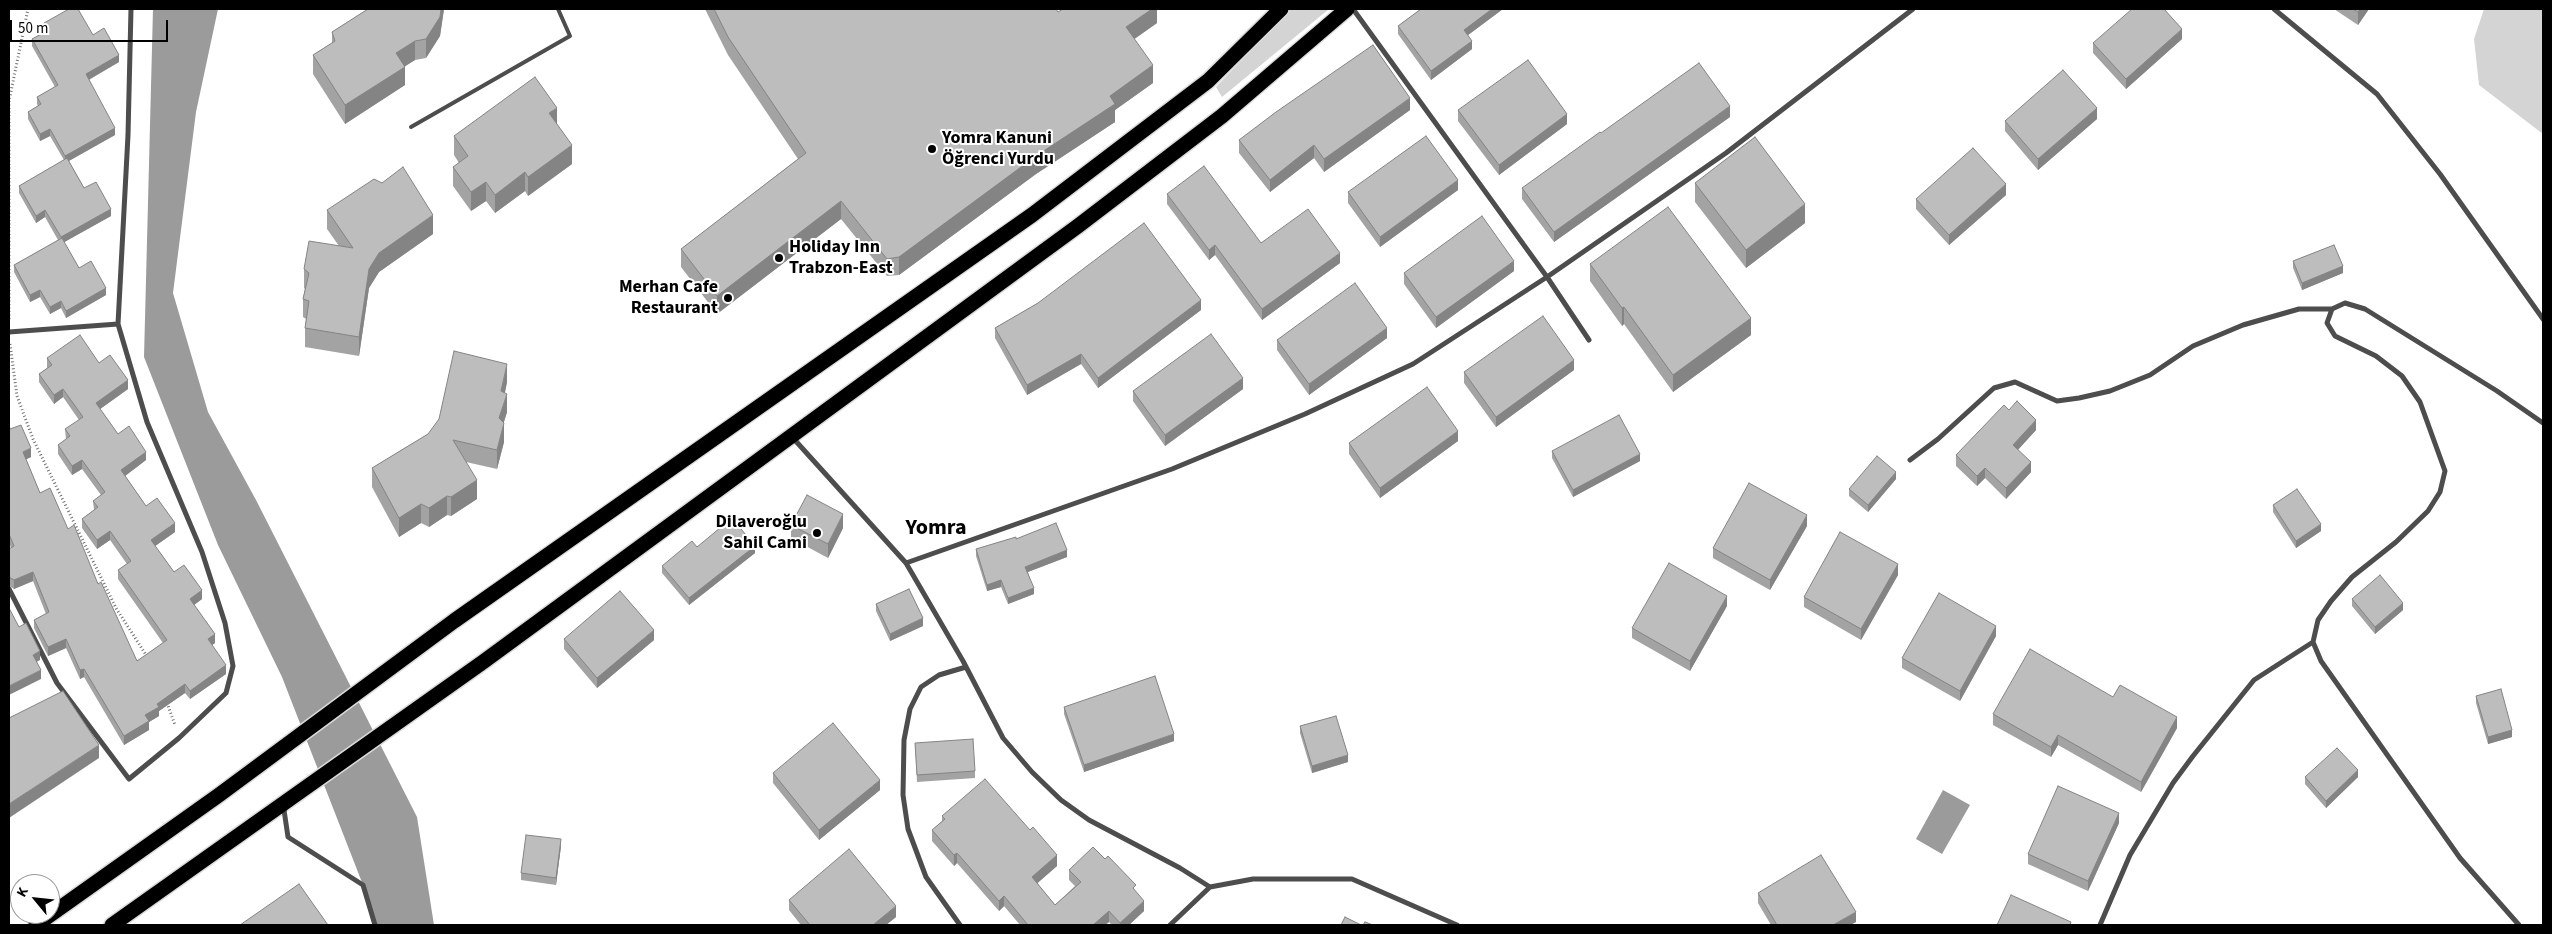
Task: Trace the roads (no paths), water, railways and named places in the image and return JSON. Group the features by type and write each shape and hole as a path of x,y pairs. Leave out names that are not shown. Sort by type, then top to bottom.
{"highway":[{"path":"36,925 219,795 454,621 1032,215 1208,81 1281,9"},
{"path":"112,925 252,828 483,662 1078,226 1222,116 1347,9"}],"street":[{"path":"9,589 57,682 129,779 179,738 226,694 233,666 225,623 202,552 147,422 118,324 128,135 131,9"},
{"path":"1353,9 1546,277 1589,340"},
{"path":"906,563 1172,469 1305,414 1413,364 1546,277 1726,153 1913,9"},
{"path":"2274,9 2377,94 2440,174 2543,319"},
{"path":"1910,460 1938,439 1994,388 2014,382 2057,401 2086,396 2110,390 2150,375 2194,346 2243,325 2299,309 2332,309 2345,303 2365,309 2497,391 2543,423"},
{"path":"2332,309 2327,323 2334,336 2376,356 2402,376 2420,402 2445,471 2440,492 2428,511 2396,542 2341,588 2318,620 2313,642 2321,660 2460,858 2519,925"},
{"path":"9,333 118,324"},
{"path":"791,435 906,563 966,667 1003,738 1032,772 1060,800 1089,820 1180,868 1210,887"},
{"path":"2100,925 2130,856 2174,783 2193,756 2254,680 2313,642"},
{"path":"960,925 926,877 908,829 903,795 903,749 910,708 921,687 939,674 966,667"},
{"path":"292,798 284,810 288,837 363,885 375,925"},
{"path":"1170,925 1210,887 1253,879 1352,879 1457,925"}],"lane":[{"path":"411,126 570,36 558,9"}],"place":[{"name":"Yomra Kanuni Öğrenci Yurdu","path":"932,149"},
{"name":"Holiday Inn Trabzon-East","path":"779,258"},
{"name":"Merhan Cafe Restaurant","path":"728,298"},
{"name":"Dilaveroğlu Sahil Cami","path":"817,533"}],"district":[{"name":"Yomra","path":"936,529"}]}
